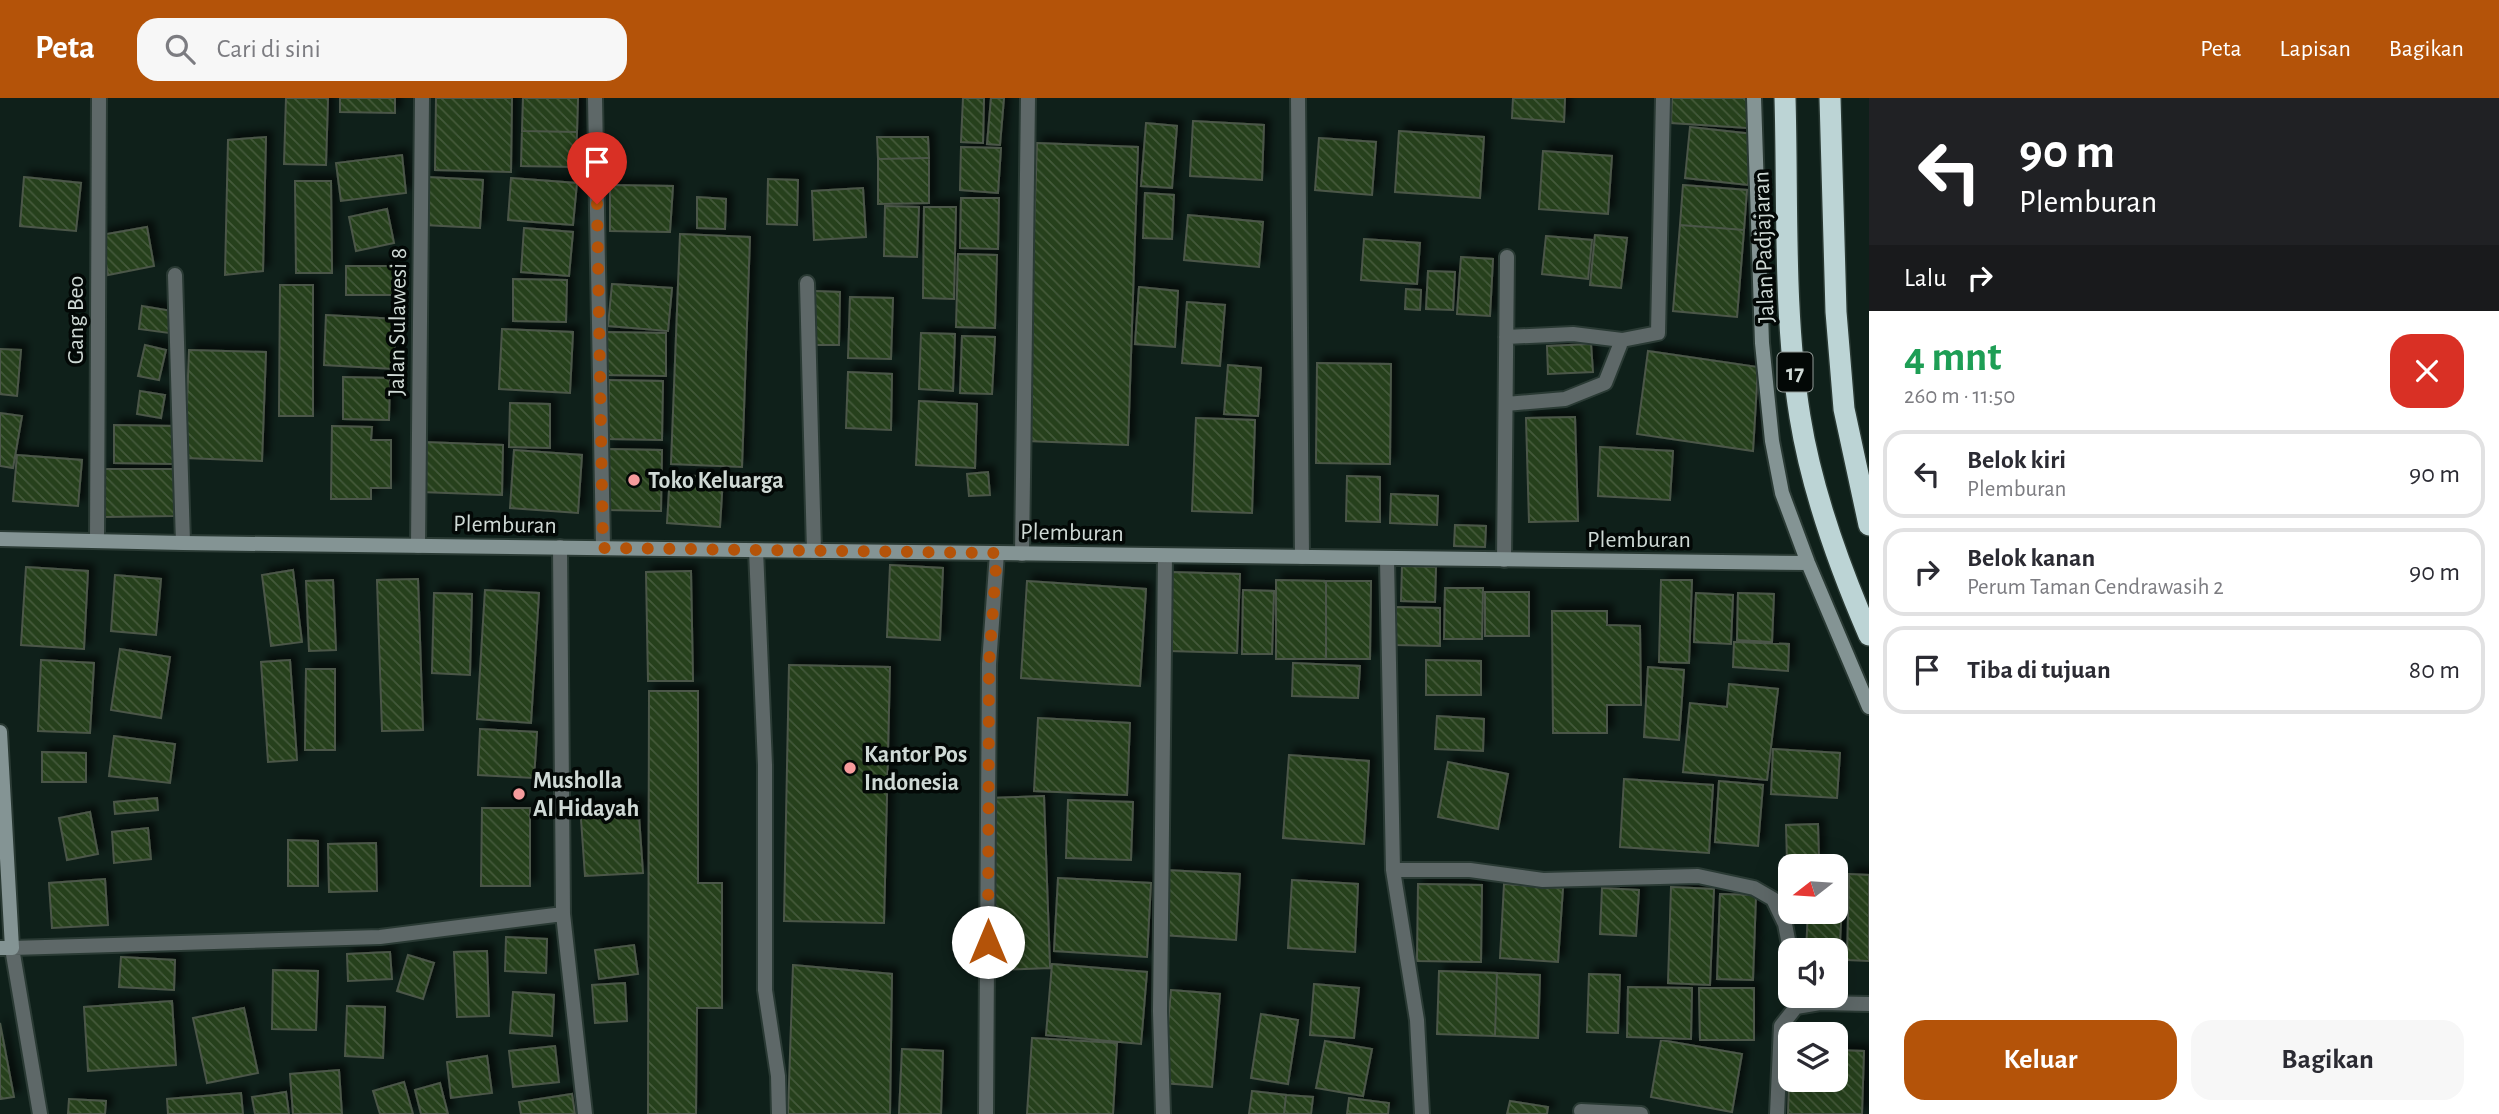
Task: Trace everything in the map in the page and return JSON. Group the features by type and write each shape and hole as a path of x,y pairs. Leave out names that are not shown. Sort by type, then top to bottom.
{"highway":[{"name":"Jalan Padjajaran","path":"1786,98 1790,290 1793,357 1800,419 1819,500 1851,593 1869,635"},
{"name":"17","path":"1830,98 1836,312 1844,409 1869,525"}],"street":[{"name":"Gang Beo","path":"97,541 99,98"},
{"name":"Jalan Sulawesi 8","path":"418,546 422,98"},
{"path":"595,98 603,548"},
{"path":"1022,554 1028,98"},
{"path":"1298,98 1302,557"},
{"path":"1506,337 1573,334 1622,340 1658,333 1663,98"},
{"path":"1754,98 1762,343 1772,441 1782,493 1808,563 1869,707"},
{"path":"1504,560 1507,257"},
{"path":"175,275 183,543"},
{"path":"807,283 814,551"},
{"path":"1506,404 1565,399 1605,383 1622,340"},
{"name":"Plemburan","path":"0,539 1808,563"},
{"path":"559,547 563,914 585,1114"},
{"path":"757,550 765,765 765,990 778,1076 779,1114"},
{"path":"986,1114 989,664 997,553"},
{"path":"1163,1114 1160,1011 1165,556"},
{"path":"1387,558 1393,870 1417,1020 1422,1114"},
{"path":"0,732 6,948 36,1113"},
{"path":"1393,870 1470,870 1543,880 1699,876 1754,888 1773,899 1785,923 1788,938"},
{"path":"6,948 380,937 563,914"},
{"path":"1848,1004 1869,1004"},
{"path":"1777,1114 1781,1026 1792,1008"},
{"path":"1581,1111 1641,1114"}],"building":[{"path":"286,98 328,98 326,165 284,164"},
{"path":"340,98 395,98 395,113 340,112"},
{"path":"436,98 512,98 511,172 435,170"},
{"path":"523,98 578,98 577,132 522,131"},
{"path":"963,98 984,98 983,143 961,142"},
{"path":"991,98 1004,98 1000,145 987,144"},
{"path":"1513,98 1565,98 1564,122 1512,118"},
{"path":"1672,98 1749,98 1747,128 1671,123"},
{"path":"1193,121 1264,125 1262,180 1190,176"},
{"path":"1146,123 1177,126 1172,188 1141,186"},
{"path":"1690,127 1753,134 1748,185 1685,178"},
{"path":"522,131 577,132 576,167 521,166"},
{"path":"1399,131 1484,137 1480,198 1395,192"},
{"path":"266,137 263,271 225,275 228,140"},
{"path":"877,137 928,137 929,158 878,159"},
{"path":"1319,138 1376,142 1372,195 1315,190"},
{"path":"1037,143 1138,147 1128,445 1027,441"},
{"path":"961,147 1001,148 998,193 960,190"},
{"path":"1543,151 1612,156 1608,214 1539,209"},
{"path":"402,155 406,193 341,201 336,163"},
{"path":"929,158 929,203 878,204 878,159"},
{"path":"24,177 81,183 76,231 20,226"},
{"path":"427,177 483,180 480,228 425,225"},
{"path":"511,178 577,183 573,225 508,220"},
{"path":"768,179 798,180 797,225 767,224"},
{"path":"295,181 331,181 332,273 296,273"},
{"path":"610,185 673,186 670,232 610,231"},
{"path":"1683,185 1747,190 1744,230 1680,225"},
{"path":"863,188 866,237 814,240 812,191"},
{"path":"1145,193 1174,195 1172,239 1143,238"},
{"path":"697,197 726,199 725,229 697,228"},
{"path":"961,198 999,198 998,249 960,248"},
{"path":"885,206 919,207 917,257 884,256"},
{"path":"924,207 956,207 954,299 923,298"},
{"path":"387,209 394,243 356,251 349,217"},
{"path":"1188,215 1263,222 1259,267 1184,260"},
{"path":"1680,225 1744,230 1737,317 1673,311"},
{"path":"147,227 154,266 108,275 101,235"},
{"path":"524,228 573,232 569,276 521,272"},
{"path":"680,234 750,237 742,467 671,464"},
{"path":"1595,235 1627,238 1621,288 1590,285"},
{"path":"1546,236 1592,240 1588,279 1542,274"},
{"path":"1364,239 1420,243 1417,284 1361,280"},
{"path":"958,254 997,255 995,328 956,327"},
{"path":"1461,257 1493,259 1490,316 1457,314"},
{"path":"346,266 394,266 394,295 346,295"},
{"path":"1428,271 1455,272 1453,310 1426,309"},
{"path":"513,279 567,280 566,322 513,321"},
{"path":"612,284 672,288 668,331 608,326"},
{"path":"280,285 313,285 313,416 279,416"},
{"path":"1139,287 1178,291 1175,347 1135,344"},
{"path":"1406,289 1421,290 1420,310 1405,309"},
{"path":"815,291 840,292 839,345 813,345"},
{"path":"850,297 893,298 891,359 848,358"},
{"path":"1187,302 1225,305 1220,366 1182,363"},
{"path":"142,306 172,311 169,333 139,329"},
{"path":"326,315 396,319 394,369 324,365"},
{"path":"502,329 573,332 570,393 499,389"},
{"path":"606,332 666,333 666,376 606,375"},
{"path":"921,333 955,334 953,391 919,389"},
{"path":"962,336 995,337 992,394 960,393"},
{"path":"1591,344 1593,372 1548,374 1547,346"},
{"path":"145,345 166,350 159,380 138,376"},
{"path":"0,349 21,350 17,396 0,394"},
{"path":"189,350 266,352 262,461 185,458"},
{"path":"1648,351 1758,367 1753,451 1637,434"},
{"path":"1317,363 1391,364 1390,464 1316,463"},
{"path":"1228,365 1261,368 1258,416 1224,414"},
{"path":"848,372 892,374 891,430 846,428"},
{"path":"343,377 390,378 389,420 343,419"},
{"path":"609,380 663,381 662,440 608,439"},
{"path":"140,391 165,395 161,418 137,414"},
{"path":"919,401 977,404 975,468 916,465"},
{"path":"510,403 550,404 550,448 509,447"},
{"path":"0,413 22,416 13,468 0,466"},
{"path":"1575,417 1578,521 1529,522 1526,418"},
{"path":"1196,418 1255,420 1252,513 1192,511"},
{"path":"114,425 176,426 175,464 114,463"},
{"path":"332,426 372,427 371,440 391,440 391,488 371,488 371,499 331,499"},
{"path":"423,442 503,445 502,495 421,492"},
{"path":"1600,447 1673,451 1670,500 1598,496"},
{"name":"Toko Keluarga","path":"608,449 662,450 661,511 606,510"},
{"path":"514,450 582,455 578,513 510,508"},
{"path":"17,455 82,460 78,506 13,501"},
{"path":"105,469 174,469 174,516 105,517"},
{"path":"988,472 990,495 969,496 967,474"},
{"path":"670,475 723,477 720,527 667,523"},
{"path":"1347,476 1380,477 1380,522 1346,521"},
{"path":"1391,494 1438,496 1437,525 1390,523"},
{"path":"1455,525 1486,526 1485,547 1454,546"},
{"path":"890,565 943,568 940,640 887,637"},
{"path":"1402,566 1436,567 1435,602 1401,601"},
{"path":"26,567 88,571 84,649 21,645"},
{"path":"293,570 302,642 271,646 262,575"},
{"path":"691,571 693,681 648,681 646,572"},
{"path":"1171,572 1240,574 1237,653 1169,651"},
{"path":"115,575 161,579 156,635 111,631"},
{"path":"418,579 423,730 382,731 377,580"},
{"path":"333,580 336,650 309,651 306,581"},
{"path":"1276,580 1326,581 1326,659 1276,659"},
{"path":"1661,580 1692,580 1689,663 1659,662"},
{"path":"1027,581 1146,589 1140,686 1021,678"},
{"path":"1326,581 1371,581 1370,659 1326,659"},
{"path":"1445,588 1483,588 1482,639 1444,639"},
{"path":"485,590 539,593 531,723 477,719"},
{"path":"1243,590 1274,591 1272,654 1242,654"},
{"path":"1485,592 1529,592 1529,636 1485,636"},
{"path":"434,593 472,594 470,675 432,673"},
{"path":"1696,593 1733,595 1731,644 1694,642"},
{"path":"1738,593 1774,594 1772,642 1737,640"},
{"path":"1396,607 1440,608 1440,646 1395,645"},
{"path":"1552,611 1607,611 1607,625 1640,626 1641,705 1607,705 1607,733 1553,733"},
{"path":"1734,642 1789,644 1788,671 1733,667"},
{"path":"120,649 170,657 161,718 111,710"},
{"path":"41,660 94,663 90,733 38,731"},
{"path":"290,660 297,760 268,762 261,662"},
{"path":"1426,660 1481,661 1481,695 1426,695"},
{"path":"1293,663 1360,666 1358,698 1292,696"},
{"path":"789,665 890,667 884,923 784,921"},
{"path":"1648,667 1684,670 1679,740 1644,737"},
{"path":"306,669 335,669 335,750 305,750"},
{"path":"1729,684 1778,689 1767,780 1683,772 1690,703 1727,707"},
{"path":"649,691 698,691 698,883 722,883 722,1008 697,1008 696,1114 648,1114"},
{"path":"1437,716 1484,719 1483,751 1435,749"},
{"path":"1038,718 1130,723 1127,795 1034,791"},
{"path":"480,729 537,732 534,778 478,775"},
{"path":"114,736 175,744 170,783 109,776"},
{"path":"1773,749 1840,753 1837,798 1771,794"},
{"path":"42,752 86,753 86,782 42,782"},
{"path":"1289,755 1369,761 1364,844 1283,838"},
{"path":"1448,762 1508,774 1498,829 1438,817"},
{"path":"1624,779 1713,785 1709,853 1620,847"},
{"path":"1719,781 1763,785 1758,846 1715,842"},
{"path":"1044,796 1050,968 995,970 990,798"},
{"path":"157,798 158,810 115,814 114,802"},
{"path":"1068,800 1133,802 1131,860 1066,858"},
{"path":"638,802 643,873 585,876 580,805"},
{"path":"482,808 530,808 530,886 481,886"},
{"path":"90,812 98,854 67,860 59,818"},
{"path":"1818,824 1819,854 1787,854 1786,825"},
{"path":"148,828 151,859 114,863 112,832"},
{"path":"288,840 318,841 318,886 288,886"},
{"path":"376,843 377,891 329,892 328,844"},
{"path":"1166,870 1240,874 1236,940 1162,935"},
{"path":"1849,874 1869,875 1869,961 1848,960"},
{"path":"1058,878 1151,883 1147,957 1054,951"},
{"path":"105,879 108,925 52,928 49,883"},
{"path":"1292,880 1358,884 1355,952 1288,948"},
{"path":"1418,884 1482,885 1481,962 1417,961"},
{"path":"1504,884 1563,888 1558,962 1500,958"},
{"path":"1671,887 1714,889 1710,985 1668,983"},
{"path":"1602,888 1639,890 1636,936 1600,934"},
{"path":"1720,894 1756,895 1753,980 1717,979"},
{"path":"1807,924 1841,924 1840,938 1807,938"},
{"path":"506,937 547,939 546,973 505,971"},
{"path":"634,945 638,974 599,979 595,950"},
{"path":"487,951 489,1016 457,1017 454,952"},
{"path":"390,952 392,979 348,981 347,954"},
{"path":"408,955 434,963 423,999 397,991"},
{"path":"121,957 175,960 174,990 119,987"},
{"path":"1052,964 1147,972 1141,1044 1046,1035"},
{"path":"793,965 892,974 890,1114 788,1114"},
{"path":"273,970 318,971 316,1030 272,1029"},
{"path":"1439,971 1497,973 1495,1036 1437,1034"},
{"path":"1497,973 1540,975 1538,1038 1495,1036"},
{"path":"1589,974 1620,975 1618,1033 1587,1032"},
{"path":"625,983 627,1021 595,1023 592,985"},
{"path":"1314,984 1359,988 1354,1038 1310,1035"},
{"path":"1628,987 1692,988 1691,1039 1627,1037"},
{"path":"1699,988 1754,988 1754,1040 1700,1040"},
{"path":"1171,990 1220,994 1212,1087 1163,1083"},
{"path":"513,992 554,995 552,1036 510,1033"},
{"path":"172,1001 176,1065 88,1071 84,1007"},
{"path":"347,1006 385,1007 383,1058 345,1056"},
{"path":"244,1008 258,1073 207,1083 193,1018"},
{"path":"1261,1014 1298,1020 1288,1084 1251,1078"},
{"path":"0,1023 14,1097 0,1099"},
{"path":"1032,1038 1117,1043 1113,1114 1027,1114"},
{"path":"1661,1040 1742,1054 1732,1112 1651,1097"},
{"path":"1325,1041 1372,1049 1363,1096 1316,1088"},
{"path":"555,1046 559,1082 513,1087 509,1051"},
{"path":"902,1049 943,1051 941,1114 899,1114"},
{"path":"1848,1050 1864,1051 1862,1114 1788,1114 1789,1092 1848,1092"},
{"path":"487,1056 492,1093 451,1098 447,1062"},
{"path":"339,1070 342,1114 293,1114 290,1074"},
{"path":"404,1082 413,1114 380,1114 373,1091"},
{"path":"440,1083 448,1114 421,1114 415,1090"},
{"path":"1252,1091 1286,1095 1284,1114 1249,1114"},
{"path":"286,1092 289,1114 255,1114 252,1097"},
{"path":"241,1093 243,1114 168,1114 167,1099"},
{"path":"572,1094 575,1114 521,1114 519,1102"},
{"path":"1286,1095 1313,1097 1311,1114 1284,1114"},
{"path":"1349,1098 1389,1103 1388,1114 1347,1114"},
{"path":"69,1099 106,1101 105,1114 68,1114"},
{"path":"1510,1101 1548,1107 1547,1114 1507,1114"}],"place":[{"name":"Toko Keluarga","path":"634,480"},
{"name":"Kantor Pos Indonesia","path":"850,768"},
{"name":"Musholla Al Hidayah","path":"519,794"}],"route":[{"path":"597,204 603,548 997,553 989,664 988,942"}]}
